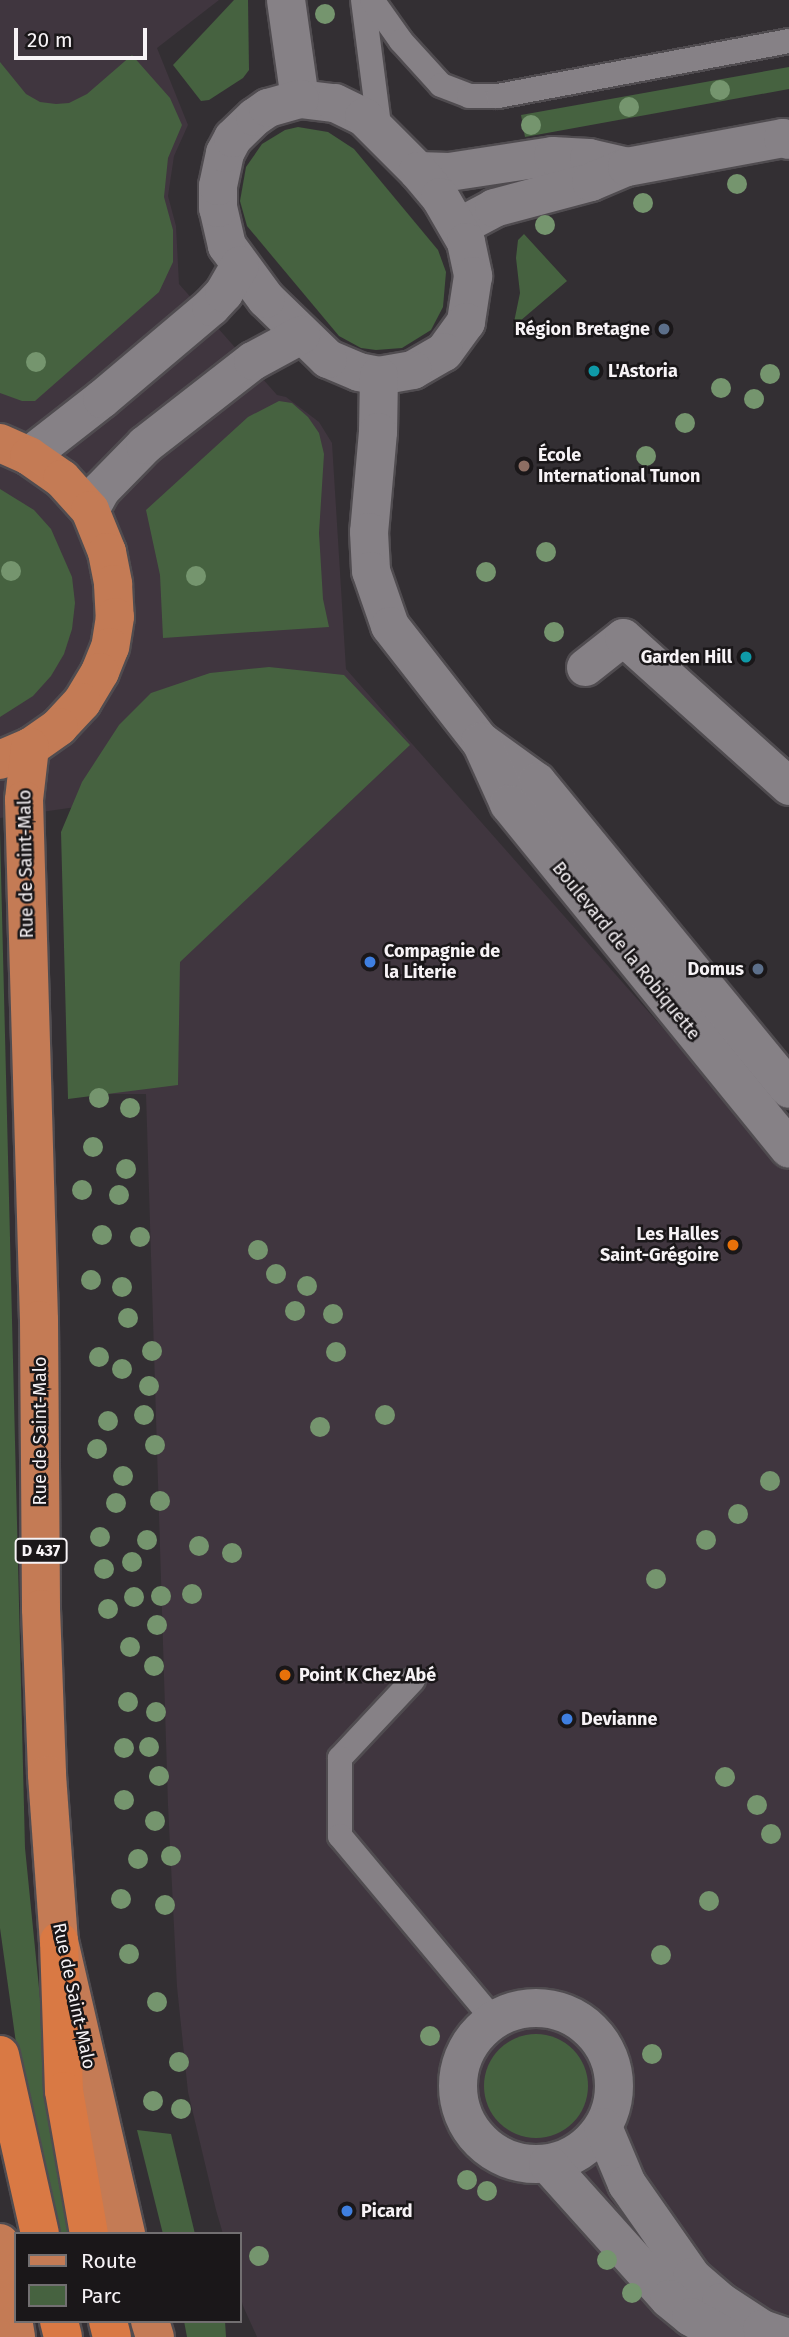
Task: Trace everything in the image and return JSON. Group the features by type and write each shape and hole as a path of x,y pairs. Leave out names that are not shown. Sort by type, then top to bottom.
{"highway":[{"name":"D 437","path":"59,1941 64,2091 89,2232"},
{"path":"0,2055 40,2232"}],"main road":[{"path":"286,0 300,99"},
{"path":"300,99 326,101 350,110 380,132 418,171 459,227 466,242 473,276 466,322 444,352 427,363 397,374 379,376 359,372 328,359 301,335 240,265 227,246 220,226 218,186 225,153 233,138 268,108 300,99"},
{"path":"459,227 494,208 591,182 627,167 787,137"},
{"path":"418,171 449,172 553,156 589,158 627,167"},
{"path":"15,754 59,727 82,702 100,672 110,647 115,617 107,552 90,510 62,479 14,450 102,399 211,307 224,293 240,265"},
{"path":"90,510 101,490 145,445 253,361 301,335"},
{"name":"Boulevard de la Robiquette","path":"379,376 378,432 369,532 371,571 390,626 480,740 509,804 622,948 789,1149"},
{"name":"Boulevard de la Robiquette","path":"480,740 537,782 789,1089"},
{"name":"Rue de Saint-Malo","path":"15,754 24,800 39,1320 41,1609 47,1775 59,1941 126,2232"},
{"path":"539,2008 563,2012 583,2023 599,2040 610,2061 613,2101 603,2127 589,2145 570,2157 548,2164 525,2164 503,2157 484,2145 469,2128 460,2107 457,2084 462,2058 475,2036 494,2020 516,2010 539,2008"},
{"path":"603,2127 627,2184 692,2277 721,2302 762,2329 785,2337"},
{"path":"548,2164 669,2299 691,2317 726,2337"},
{"path":"0,2243 16,2337"}],"street":[{"path":"585,667 624,637 789,786"}],"lane":[{"path":"363,0 380,132"},
{"path":"372,0 401,41 441,85 460,95 498,96 789,41"},
{"path":"412,1680 340,1758 340,1836 494,2020"}],"shaded area":[{"path":"0,0 219,0 157,48 188,125 174,156 168,196 176,226 179,284 277,395 286,397 319,422 332,443 346,669 789,1171 789,2337 257,2337 242,2302 242,2232 222,2232 188,2092 177,1987 168,1805 146,1094 85,1094 76,807 0,818"}],"green space":[{"path":"234,0 248,0 249,70 243,78 209,100 201,101 173,65"},
{"path":"132,55 170,98 182,125 168,158 164,197 173,230 173,262 159,292 35,401 22,401 0,393 0,62 26,94 40,102 56,104 69,103 87,94"},
{"path":"789,67 789,89 525,137 521,115"},
{"path":"298,127 328,132 354,149 438,250 446,272 443,307 431,330 402,348 361,348 339,336 247,226 240,201 246,167 262,144 285,130"},
{"path":"524,234 567,281 513,327 520,293 516,258 518,240"},
{"path":"279,401 292,403 308,417 319,433 324,454 319,533 323,599 329,627 163,638 160,575 146,510 248,417"},
{"path":"0,489 34,510 51,529 72,577 75,603 72,629 64,654 51,676 33,696 0,717"},
{"path":"269,667 344,675 410,745 180,962 178,1085 68,1099 61,832 82,782 119,725 151,693 210,673"},
{"path":"0,832 25,1848 44,2038 76,2232 52,2232 16,2043 0,1928"},
{"path":"536,2034 556,2038 573,2049 584,2066 588,2086 584,2106 573,2123 556,2134 536,2138 516,2134 499,2123 488,2106 484,2086 488,2066 499,2049 516,2038"},
{"path":"137,2130 171,2134 195,2232 162,2232"},
{"path":"184,2323 225,2323 226,2337 187,2337"}],"place":[{"name":"Région Bretagne","path":"664,329"},
{"name":"L'Astoria","path":"594,371"},
{"name":"École International Tunon","path":"524,466"},
{"name":"Garden Hill","path":"746,657"},
{"name":"Compagnie de la Literie","path":"370,962"},
{"name":"Domus","path":"758,969"},
{"name":"Les Halles Saint-Grégoire","path":"733,1245"},
{"name":"Point K Chez Abé","path":"285,1675"},
{"name":"Devianne","path":"567,1719"},
{"name":"Picard","path":"347,2211"}]}
